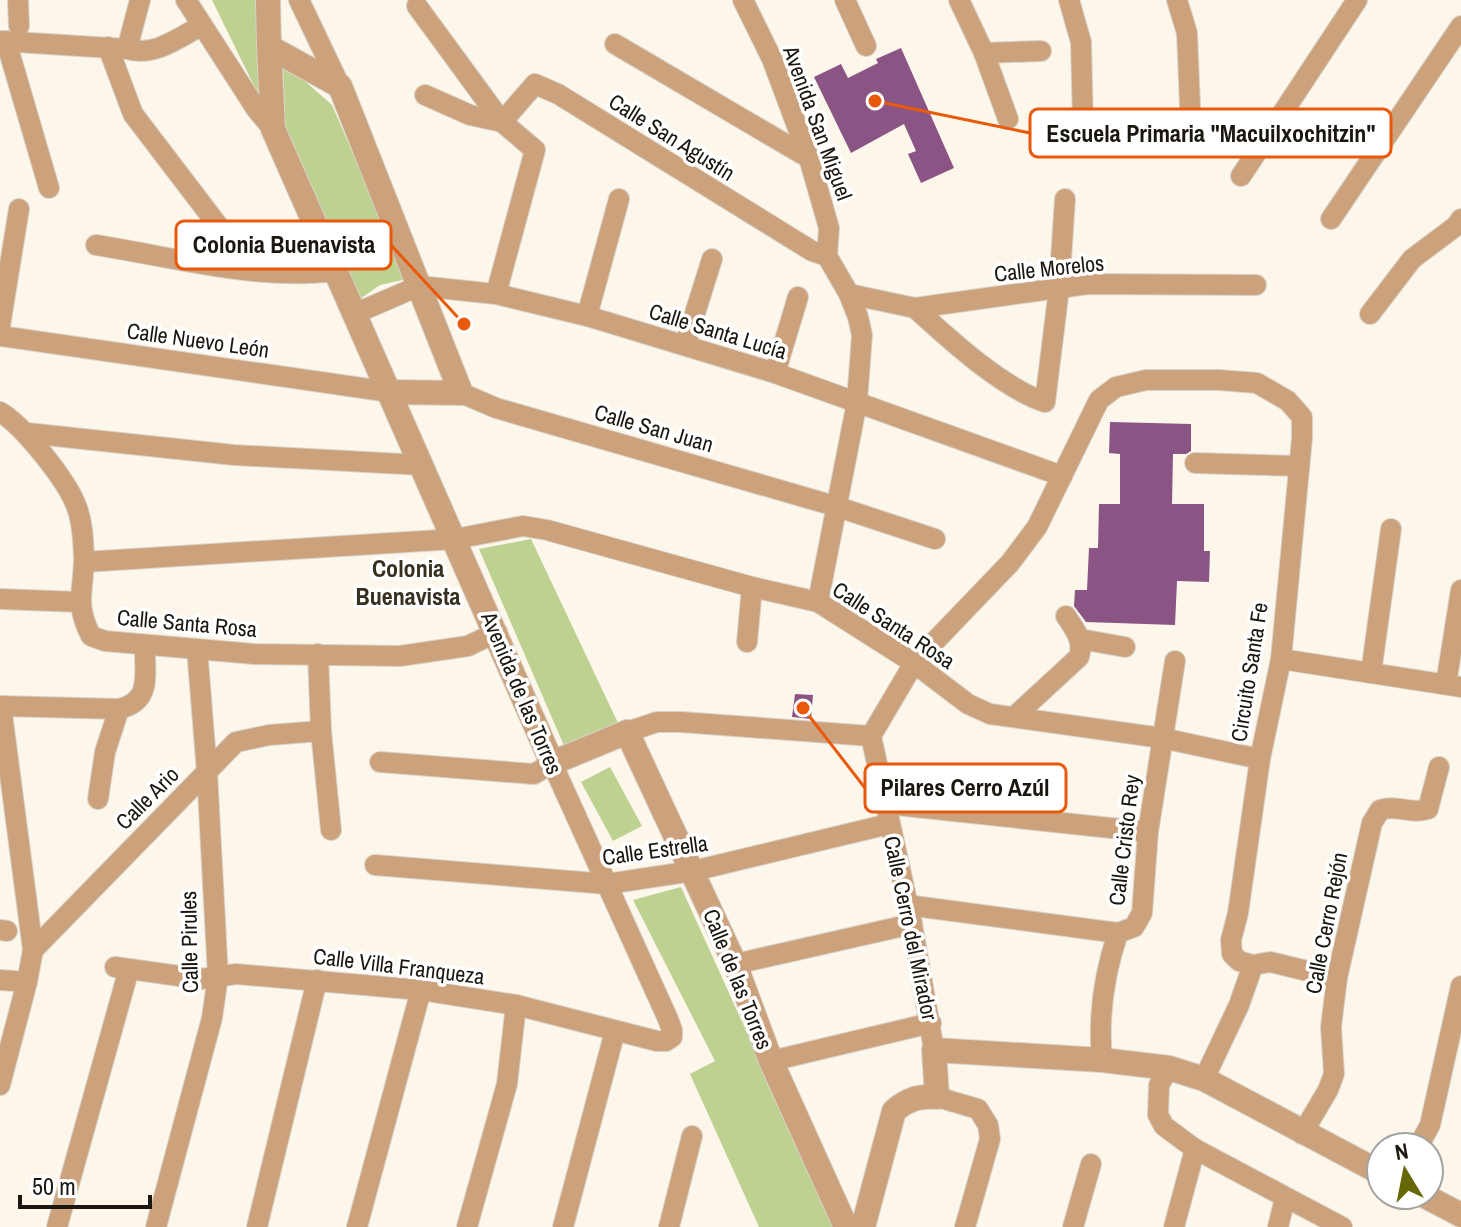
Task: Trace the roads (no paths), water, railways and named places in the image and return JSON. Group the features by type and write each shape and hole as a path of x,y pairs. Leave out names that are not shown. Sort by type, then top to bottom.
{"street":[{"path":"18,0 8,36 9,82 49,188"},
{"path":"140,0 118,48 133,114 252,270"},
{"name":"Avenida de las Torres","path":"186,0 257,110 273,129 668,1019 672,1037"},
{"path":"268,0 269,47 340,86"},
{"path":"299,0 340,86 461,393 390,392"},
{"name":"Avenida San Miguel","path":"743,0 772,59 809,158 829,228 827,256 849,294 862,335 857,402 818,602"},
{"path":"845,0 866,46"},
{"path":"959,0 984,53 1008,119"},
{"path":"1069,0 1081,42 1083,124 1086,135 1094,139 1191,131 1187,33 1177,0"},
{"path":"1241,176 1357,0"},
{"path":"417,6 502,122 535,150 496,294"},
{"path":"8,36 140,53 202,25"},
{"path":"1331,219 1461,26"},
{"path":"615,44 809,158"},
{"name":"Avenida de las Torres","path":"269,47 273,129"},
{"path":"984,53 1041,51"},
{"name":"Calle San Agustín","path":"502,122 535,84 558,94 798,243 827,256"},
{"path":"425,95 470,115 502,122"},
{"path":"587,316 619,199"},
{"path":"915,308 996,374 1033,398 1045,402 1059,289 1065,199"},
{"path":"0,326 19,209"},
{"path":"1370,314 1412,259 1461,219"},
{"path":"96,245 252,270 303,275 334,271"},
{"path":"685,345 712,259"},
{"name":"Calle Morelos","path":"849,294 915,308 1088,284 1256,285"},
{"name":"Calle Santa Lucía","path":"354,314 419,286 496,294 587,316 775,373 1062,476"},
{"path":"775,373 798,297"},
{"name":"Calle Nuevo León","path":"0,336 390,392"},
{"name":"Circuito Santa Fe","path":"1062,476 1099,400 1116,387 1146,380 1257,383 1288,401 1302,417 1281,659 1260,759 1238,913 1231,940 1232,954 1239,961 1253,965"},
{"name":"Calle San Juan","path":"461,393 496,408 835,506"},
{"path":"0,412 16,421 27,433 77,506 83,534 84,562 79,602 0,599"},
{"path":"27,433 234,455 422,465"},
{"path":"1195,463 1297,466"},
{"path":"380,762 534,774 552,763 657,722 871,736 914,663 1010,563 1037,527 1062,476"},
{"path":"835,506 935,539"},
{"name":"Calle Santa Rosa","path":"84,562 455,539 523,526 547,530 752,587 818,602 914,663 968,704 990,714 1162,738 1260,759"},
{"path":"1371,673 1391,529"},
{"path":"747,642 752,587"},
{"path":"1281,659 1454,686 1461,590"},
{"name":"Calle Santa Rosa","path":"79,602 91,636 105,641 254,654 400,656 468,646 497,632"},
{"path":"1014,717 1079,657 1082,648 1080,639 1066,616"},
{"path":"1080,639 1125,647"},
{"path":"0,1085 33,950 0,706 126,707 140,699 144,685 145,645"},
{"name":"Calle Pirules","path":"156,1227 212,1018 218,976 197,649"},
{"path":"318,654 321,731 331,830"},
{"name":"Calle Cristo Rey","path":"1102,1060 1103,993 1110,957 1118,933 1134,927 1142,913 1148,832 1175,661"},
{"path":"98,799 105,752 126,707"},
{"name":"Calle Ario","path":"33,950 236,742 269,735 321,731"},
{"name":"Calle de las Torres","path":"627,732 735,964 771,1061 846,1227"},
{"name":"Calle Cerro del Mirador","path":"871,736 931,1023 937,1097"},
{"name":"Calle Cerro Rejón","path":"1302,1134 1334,1074 1331,1027 1337,978 1372,823 1380,810 1390,807 1415,813 1428,809 1439,767"},
{"name":"Calle Estrella","path":"375,865 607,884 693,871 888,814 1148,832"},
{"path":"735,964 909,915 1118,933"},
{"path":"1204,1079 1239,1005 1253,965 1270,962 1337,978"},
{"name":"Calle Villa Franqueza","path":"57,1227 122,968 201,979 236,974 421,990 516,1005 657,1041 672,1037"},
{"path":"0,980 27,982"},
{"path":"257,1227 317,980"},
{"path":"1427,1131 1461,986"},
{"path":"357,1227 421,990"},
{"path":"467,1227 507,1084 516,1005"},
{"path":"771,1061 931,1023"},
{"path":"563,1227 615,1031"},
{"path":"934,1050 1102,1060 1169,1068 1204,1079 1365,1165"},
{"path":"1169,1068 1159,1085 1158,1115 1164,1126 1195,1149 1342,1227"},
{"path":"863,1227 894,1111 906,1100 922,1096 937,1097 978,1109 988,1125 990,1139 965,1227"},
{"path":"669,1227 692,1136"},
{"path":"1174,1227 1195,1149"},
{"path":"1073,1227 1091,1164"},
{"path":"1278,1227 1285,1198"}],"place":[{"name":"Escuela Primaria \"Macuilxochitzin\"","path":"875,101"},
{"name":"Colonia Buenavista","path":"464,324"},
{"name":"Pilares Cerro Azúl","path":"803,708"}],"district":[{"name":"Colonia Buenavista","path":"408,582"}]}
